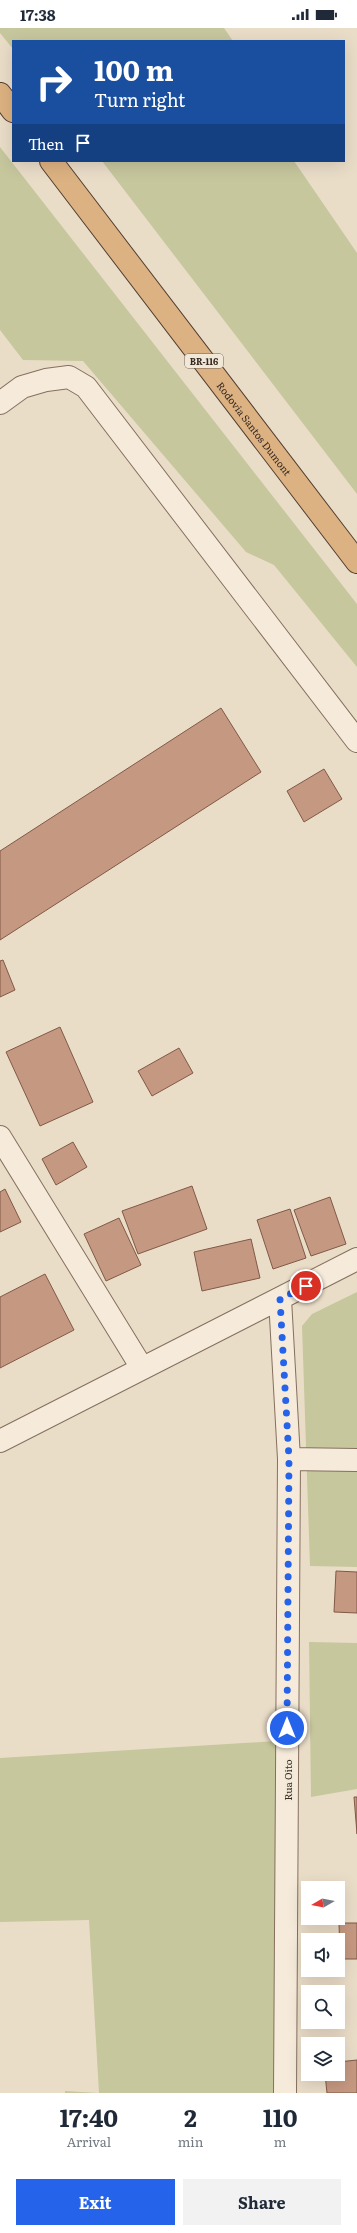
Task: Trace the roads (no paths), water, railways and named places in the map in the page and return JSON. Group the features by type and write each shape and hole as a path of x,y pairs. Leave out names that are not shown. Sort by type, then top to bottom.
{"highway":[{"path":"0,94 12,110"},
{"name":"Rodovia Santos Dumont","path":"52,162 357,562"}],"street":[{"path":"0,403 22,387 46,380 69,377 86,387 357,741"},
{"path":"0,1137 142,1368"},
{"path":"0,1441 357,1259"},
{"name":"Rua Oito","path":"280,1299 289,1459 284,2093"},
{"path":"289,1459 357,1460"}]}
